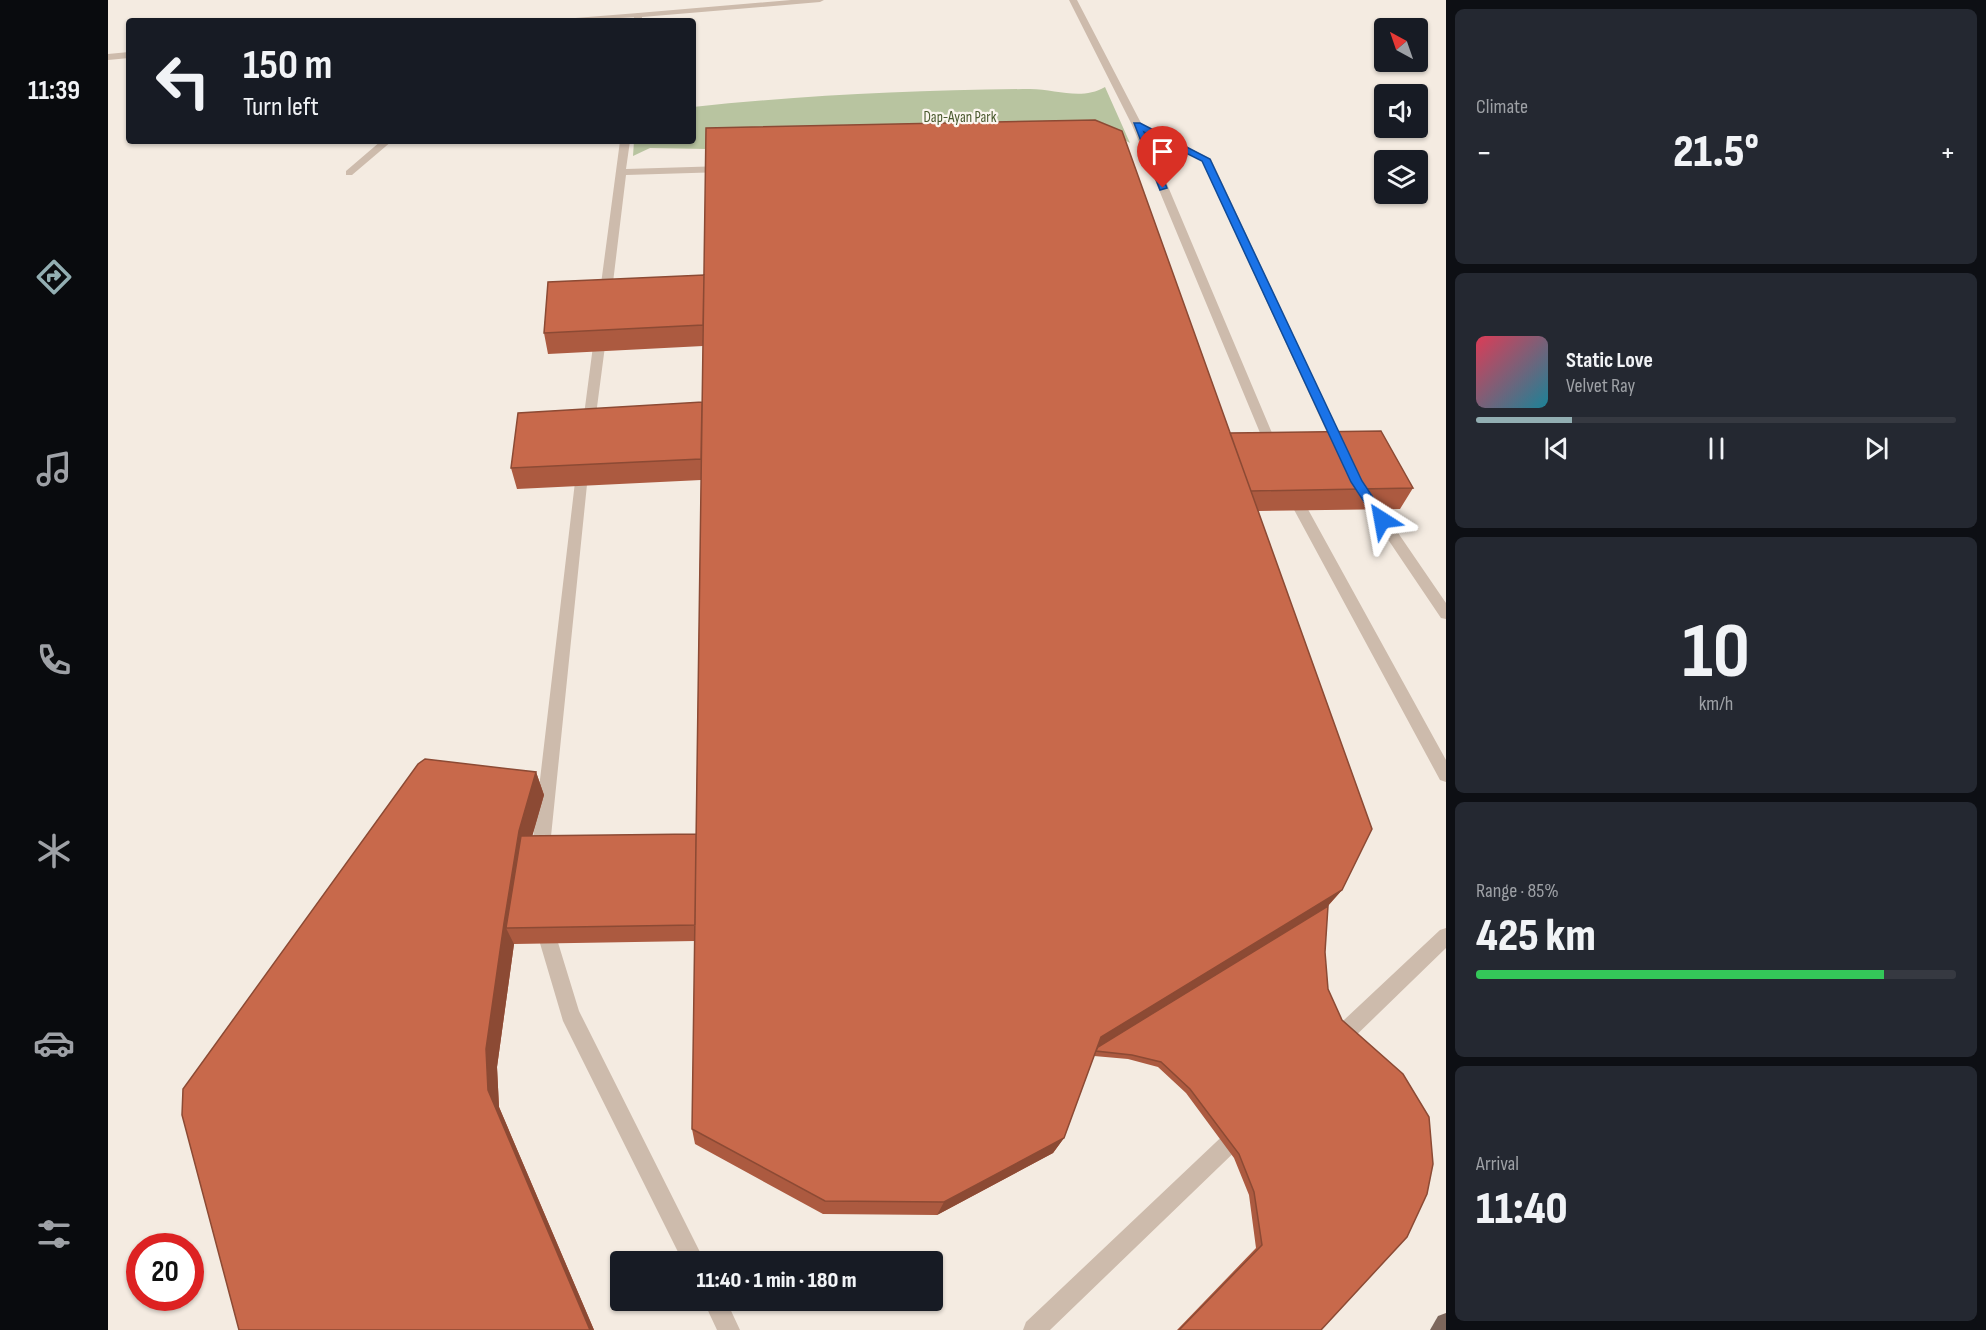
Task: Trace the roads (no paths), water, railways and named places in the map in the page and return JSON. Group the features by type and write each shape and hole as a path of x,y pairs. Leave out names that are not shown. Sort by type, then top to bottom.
{"main road":[{"path":"1441,1330 1446,1324"}],"street":[{"path":"638,18 820,0"},
{"path":"1073,0 1137,125 1277,460"},
{"path":"108,57 126,55"},
{"path":"1137,125 1206,159 1347,461"},
{"path":"349,173 383,144"},
{"path":"538,875 586,446 625,144"},
{"path":"622,169 732,166"},
{"path":"1286,481 1444,766"},
{"path":"1357,482 1446,614"},
{"path":"539,909 570,1014 689,1251"},
{"path":"1317,1059 1446,936"},
{"path":"1034,1330 1257,1117"},
{"path":"720,1311 729,1330"}],"park label":[{"name":"Dap-Ayan Park","path":"960,117"}]}
